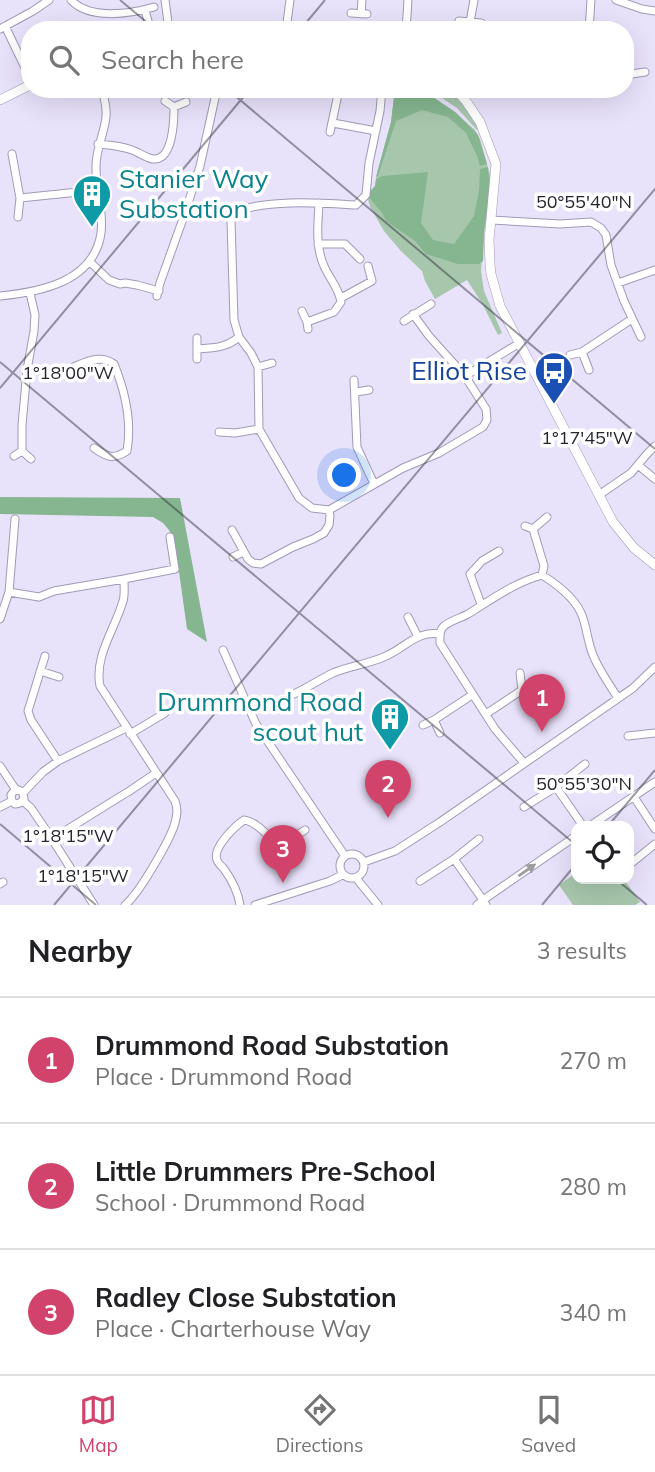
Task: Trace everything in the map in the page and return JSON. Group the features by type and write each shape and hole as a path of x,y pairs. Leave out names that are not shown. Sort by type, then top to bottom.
{"street":[{"path":"21,62 2,28 49,0"},
{"path":"71,0 88,12 102,14 154,7"},
{"path":"165,0 168,21"},
{"path":"287,21 290,0"},
{"path":"352,13 364,14 362,0"},
{"path":"407,21 408,0"},
{"path":"471,21 474,0"},
{"path":"590,21 591,0"},
{"path":"616,0 655,11"},
{"path":"642,9 645,0"},
{"path":"145,10 148,21"},
{"path":"634,71 645,72"},
{"path":"0,100 21,90"},
{"path":"0,296 30,293 72,279 90,262 97,249 102,232 96,167 98,144 106,115 103,98"},
{"path":"159,290 200,166 215,98"},
{"path":"381,98 366,195 356,205 280,204 245,208 235,212 231,221 234,320 239,337 258,367 260,429 299,498 312,508 329,510 403,468 439,453 483,427 487,420 486,409 465,376 413,314"},
{"path":"463,98 480,122 496,164 489,240 491,274 500,306 613,522 634,548 655,565"},
{"path":"330,132 337,99"},
{"path":"164,101 174,107"},
{"path":"174,107 186,102"},
{"path":"98,144 132,150 153,159 163,156 167,151 174,123 174,107"},
{"path":"333,123 376,131"},
{"path":"12,154 20,198 18,217"},
{"path":"20,198 98,190"},
{"path":"302,311 308,326 334,312 341,302 339,292 325,268 318,244 319,203"},
{"path":"491,220 560,224 591,222 601,228 606,235 611,265 641,337"},
{"path":"318,244 345,244 360,259"},
{"path":"90,262 110,281 159,290 169,286"},
{"path":"341,298 372,281 368,266"},
{"path":"618,283 655,270"},
{"path":"30,293 35,315 27,370 22,451 31,459"},
{"path":"404,321 431,304"},
{"path":"570,355 582,352 632,319"},
{"path":"197,349 230,344 239,337"},
{"path":"197,338 197,359"},
{"path":"465,376 518,344"},
{"path":"582,352 589,370"},
{"path":"27,370 64,370 85,361 103,359 114,364 127,404 127,451 118,457 106,456 94,449"},
{"path":"258,367 272,363"},
{"path":"354,380 356,447 374,484"},
{"path":"356,391 369,390"},
{"path":"219,432 236,436 260,429"},
{"path":"599,495 624,480 655,446"},
{"path":"14,456 22,451"},
{"path":"102,465 106,456"},
{"path":"638,465 655,479"},
{"path":"232,530 243,552 253,564 261,564 324,533 329,525 329,510"},
{"path":"542,575 544,566 529,528 547,517"},
{"path":"0,619 9,592 16,519"},
{"path":"9,592 39,597 54,591 175,569 170,537"},
{"path":"481,604 466,574 499,551"},
{"path":"233,557 243,552"},
{"path":"524,763 495,729 440,643 443,627 523,580 542,575 578,605 592,653 618,698"},
{"path":"124,579 124,598 99,668 100,686 174,801 177,813 174,827 155,861 134,898 125,905"},
{"path":"408,617 418,637"},
{"path":"289,696 337,672 389,655 430,632 440,634"},
{"path":"223,650 256,724 345,856"},
{"path":"45,656 28,712 58,761"},
{"path":"364,862 394,851 440,822 633,688 655,667"},
{"path":"40,671 59,677"},
{"path":"520,673 522,690"},
{"path":"486,714 522,690"},
{"path":"522,690 534,697"},
{"path":"423,724 434,720 472,695"},
{"path":"0,807 12,801 11,795 21,795 58,761 165,713"},
{"path":"434,720 440,733"},
{"path":"627,736 655,733"},
{"path":"524,807 585,764"},
{"path":"0,766 52,839 92,904"},
{"path":"52,839 156,773"},
{"path":"598,821 655,782"},
{"path":"556,787 580,821"},
{"path":"634,797 655,829"},
{"path":"240,905 235,887 217,860 217,853 225,837 244,820 250,821 280,846 305,830"},
{"path":"420,881 479,839"},
{"path":"454,859 482,903 571,840"},
{"path":"634,861 655,844"},
{"path":"342,875 340,864 345,856 356,854 364,862"},
{"path":"256,905 342,875 356,878 362,873 364,862"},
{"path":"356,878 378,905"}],"green space":[{"path":"394,98 434,98 455,112 475,130 480,139 490,175 481,271 484,291 502,333 498,335 467,280 435,299 422,271 384,231 370,207 367,195 375,186 391,122"},
{"path":"394,98 434,98 455,112 478,135 487,164 480,166 466,133 448,117 422,110 396,121 376,177 391,122"},
{"path":"442,98 456,98 480,130 476,129 457,108"},
{"path":"488,167 490,188 483,261 479,264 458,264 426,254 415,241 386,221 367,195 375,186 376,179 383,176 428,172 421,223 433,240 454,244 474,216 480,169"},
{"path":"0,497 180,498 207,642 187,629 175,543 163,523 153,517 0,514"},
{"path":"571,877 571,884 627,884 640,902 635,905 573,905 559,885"}],"place":[{"name":"Stanier Way Substation","path":"92,228"},
{"name":"Elliot Rise","path":"554,405"},
{"name":"Drummond Road Substation","path":"542,732"},
{"name":"Drummond Road scout hut","path":"390,751"},
{"name":"Little Drummers Pre-School","path":"388,818"},
{"name":"Radley Close Substation","path":"283,883"}]}
